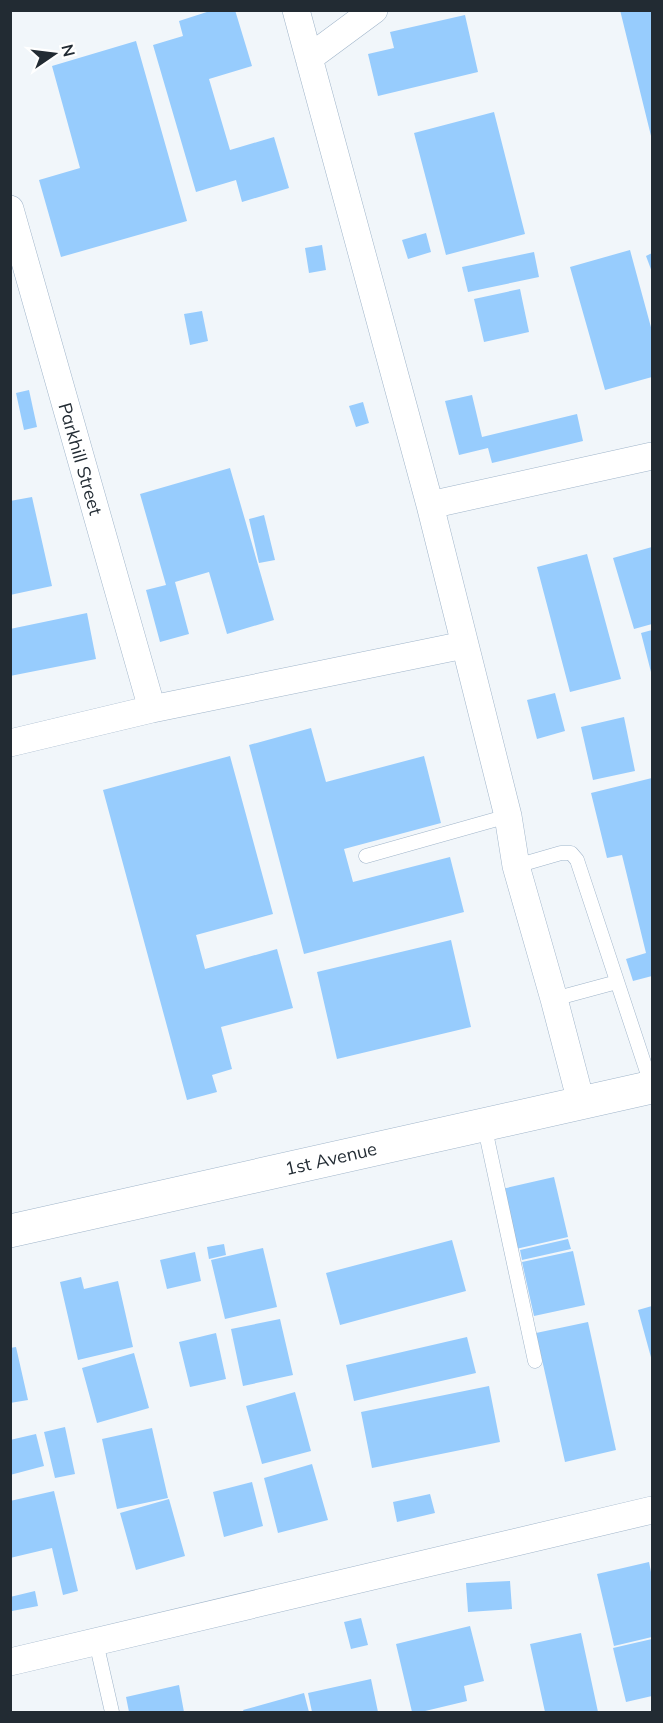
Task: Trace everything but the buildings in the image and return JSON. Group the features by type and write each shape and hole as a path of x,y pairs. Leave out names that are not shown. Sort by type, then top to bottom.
{"street":[{"path":"296,10 430,505 508,816 516,866 581,1102"},
{"path":"309,58 374,10"},
{"name":"Parkhill Street","path":"10,209 20,286 152,709"},
{"path":"430,505 652,456"},
{"path":"10,743 152,709 464,645"},
{"name":"1st Avenue","path":"10,1232 652,1087"},
{"path":"10,1662 652,1510"}],"lane":[{"path":"366,856 508,816"},
{"path":"516,866 561,853 571,853 577,860 652,1087"},
{"path":"554,999 617,982"},
{"path":"484,1124 535,1361"},
{"path":"96,1642 112,1713"}]}
